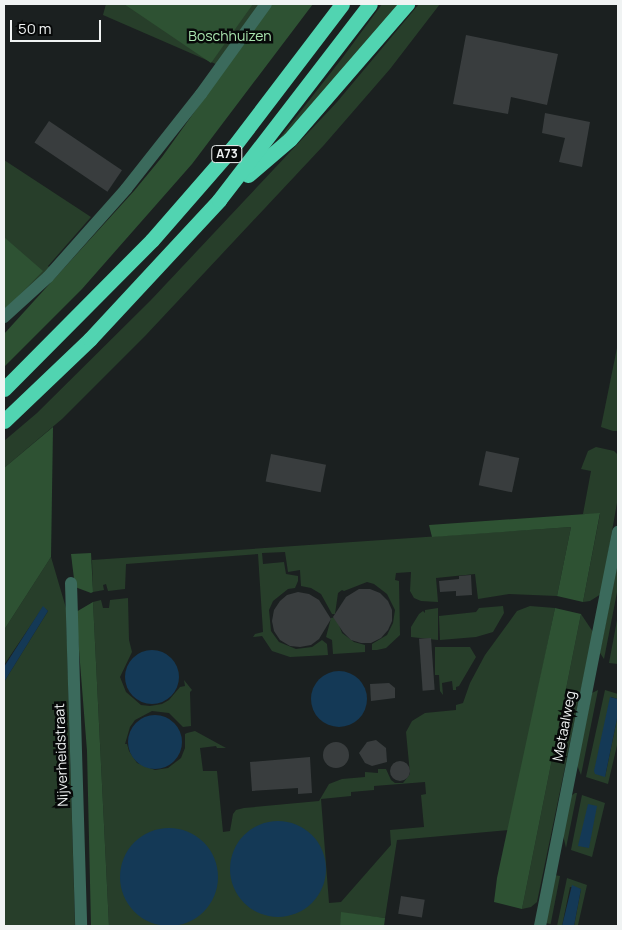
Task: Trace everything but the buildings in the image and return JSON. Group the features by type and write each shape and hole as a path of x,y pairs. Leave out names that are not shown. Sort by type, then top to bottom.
{"highway":[{"name":"A73","path":"4,389 152,240 234,146 342,4"},
{"name":"A73","path":"4,421 90,339 219,200 370,4"},
{"name":"A73","path":"219,200 290,139 407,4"}],"street":[{"path":"4,317 48,277 126,189 201,94 266,4"},
{"name":"Metaalweg","path":"540,926 618,532"},
{"name":"Nijverheidstraat","path":"71,583 81,926"}],"green space":[{"name":"Boschhuizen","path":"106,4 288,4 241,75 103,15"},
{"path":"124,4 253,4 211,63"},
{"path":"272,4 313,4 192,164 82,289 4,367 4,334 134,191 162,157"},
{"path":"382,4 402,4 268,153 343,57"},
{"path":"419,4 440,4 390,69 324,145 146,335 62,419 4,468 4,441 37,413 151,300 337,102"},
{"path":"4,160 91,217 48,266 57,275 4,324"},
{"path":"4,237 43,271 4,311"},
{"path":"618,343 618,431 613,431 601,427"},
{"path":"53,427 51,557 4,630 4,468"},
{"path":"596,447 614,451 618,455 618,497 601,594 590,601 583,602 600,514 583,514 591,471 581,469 588,451"},
{"path":"600,513 583,602 557,596 571,527 432,537 429,525"},
{"path":"571,527 557,596 509,594 478,599 475,574 436,578 438,602 421,601 414,598 410,591 411,572 396,573 395,580 399,581 400,635 386,648 377,650 372,650 372,644 387,635 393,623 395,610 387,594 374,584 367,582 344,591 342,590 338,593 335,614 332,614 321,594 311,588 301,586 300,570 288,572 285,552 262,553 263,564 284,562 286,574 298,576 295,588 288,589 273,601 269,610 271,631 279,642 296,649 312,647 322,640 327,644 328,655 290,657 272,651 262,636 253,637 255,634 263,632 258,554 126,564 125,589 108,591 106,584 103,585 104,590 93,592 92,560"},
{"path":"91,553 93,592 91,593 75,587 71,554"},
{"path":"51,557 66,608 75,926 4,926 4,682 48,611 43,607 4,665 4,630"},
{"path":"618,559 618,587 604,659 600,653"},
{"path":"128,598 129,640 132,652 120,677 126,692 141,705 150,706 162,704 169,700 180,687 185,686 184,680 192,690 190,692 191,726 183,727 169,713 152,711 135,720 130,727 125,744 127,744 137,763 155,770 168,768 181,758 185,748 185,734 187,733 195,731 226,748 217,748 216,746 200,748 203,771 217,771 223,832 230,831 233,814 236,810 319,801 329,784 342,779 365,777 365,772 378,773 378,769 386,769 391,780 395,783 403,783 410,774 406,732 412,721 425,713 456,710 456,705 463,703 470,683 485,655 517,611 530,606 555,608 509,830 397,840 385,918 342,913 340,926 109,926 93,602 101,600 103,608 109,608 110,600","holes":["425,782 426,794 421,795 424,827 390,830 391,845 341,902 329,903 321,799 351,796 351,792 374,790 374,786"]},
{"path":"93,602 109,926 91,926 87,751 76,612"},
{"path":"503,606 504,613 493,632 476,637 440,640 439,616 476,612 479,608"},
{"path":"438,608 438,640 411,637 411,627 419,614 423,611 425,613 425,610"},
{"path":"555,608 581,614 522,909 494,902 497,878"},
{"path":"581,614 593,632 537,902 531,907 522,909"},
{"path":"618,615 618,664 609,663"},
{"path":"336,617 342,633 354,642 365,645 365,652 333,654 332,640 326,637 331,618"},
{"path":"435,647 470,647 476,657 459,686 456,687 456,690 453,690 452,681 442,683 443,695 440,691 439,675 435,675"},
{"path":"598,690 581,775 577,765 592,693"},
{"path":"605,690 618,694 618,699 611,697 605,777 618,714 618,741 608,784 586,777"},
{"path":"577,793 566,848 563,835 571,796"},
{"path":"582,795 605,803 592,857 571,850"},
{"path":"553,875 560,876 551,924 544,923"},
{"path":"567,878 587,885 578,925 580,926 574,926 581,889 570,887 562,926 557,926"},
{"path":"341,912 385,918 384,926 340,926"}],"water":[{"path":"43,606 48,611 4,682 4,667"},
{"path":"152,650 162,652 171,658 177,667 179,677 177,687 171,696 162,702 152,704 142,702 133,696 127,687 125,677 127,667 133,658 142,652"},
{"path":"339,671 354,676 362,684 367,699 362,714 354,722 339,727 324,722 316,714 311,699 316,684 324,676"},
{"path":"610,697 618,699 618,714 605,777 595,774 594,771"},
{"path":"155,715 165,717 174,723 180,732 182,742 180,752 174,761 165,767 155,769 145,767 136,761 130,752 128,742 130,732 136,723 145,717"},
{"path":"588,804 597,806 589,848 578,846"},
{"path":"278,821 296,825 312,835 322,851 326,869 322,887 312,903 296,913 278,917 260,913 244,903 234,887 230,869 234,851 244,835 260,825"},
{"path":"169,828 188,832 204,842 214,858 218,877 214,896 204,912 188,922 169,926 150,922 134,912 124,896 120,877 124,858 134,842 150,832"},
{"path":"572,885 581,889 574,926 562,926"}]}
